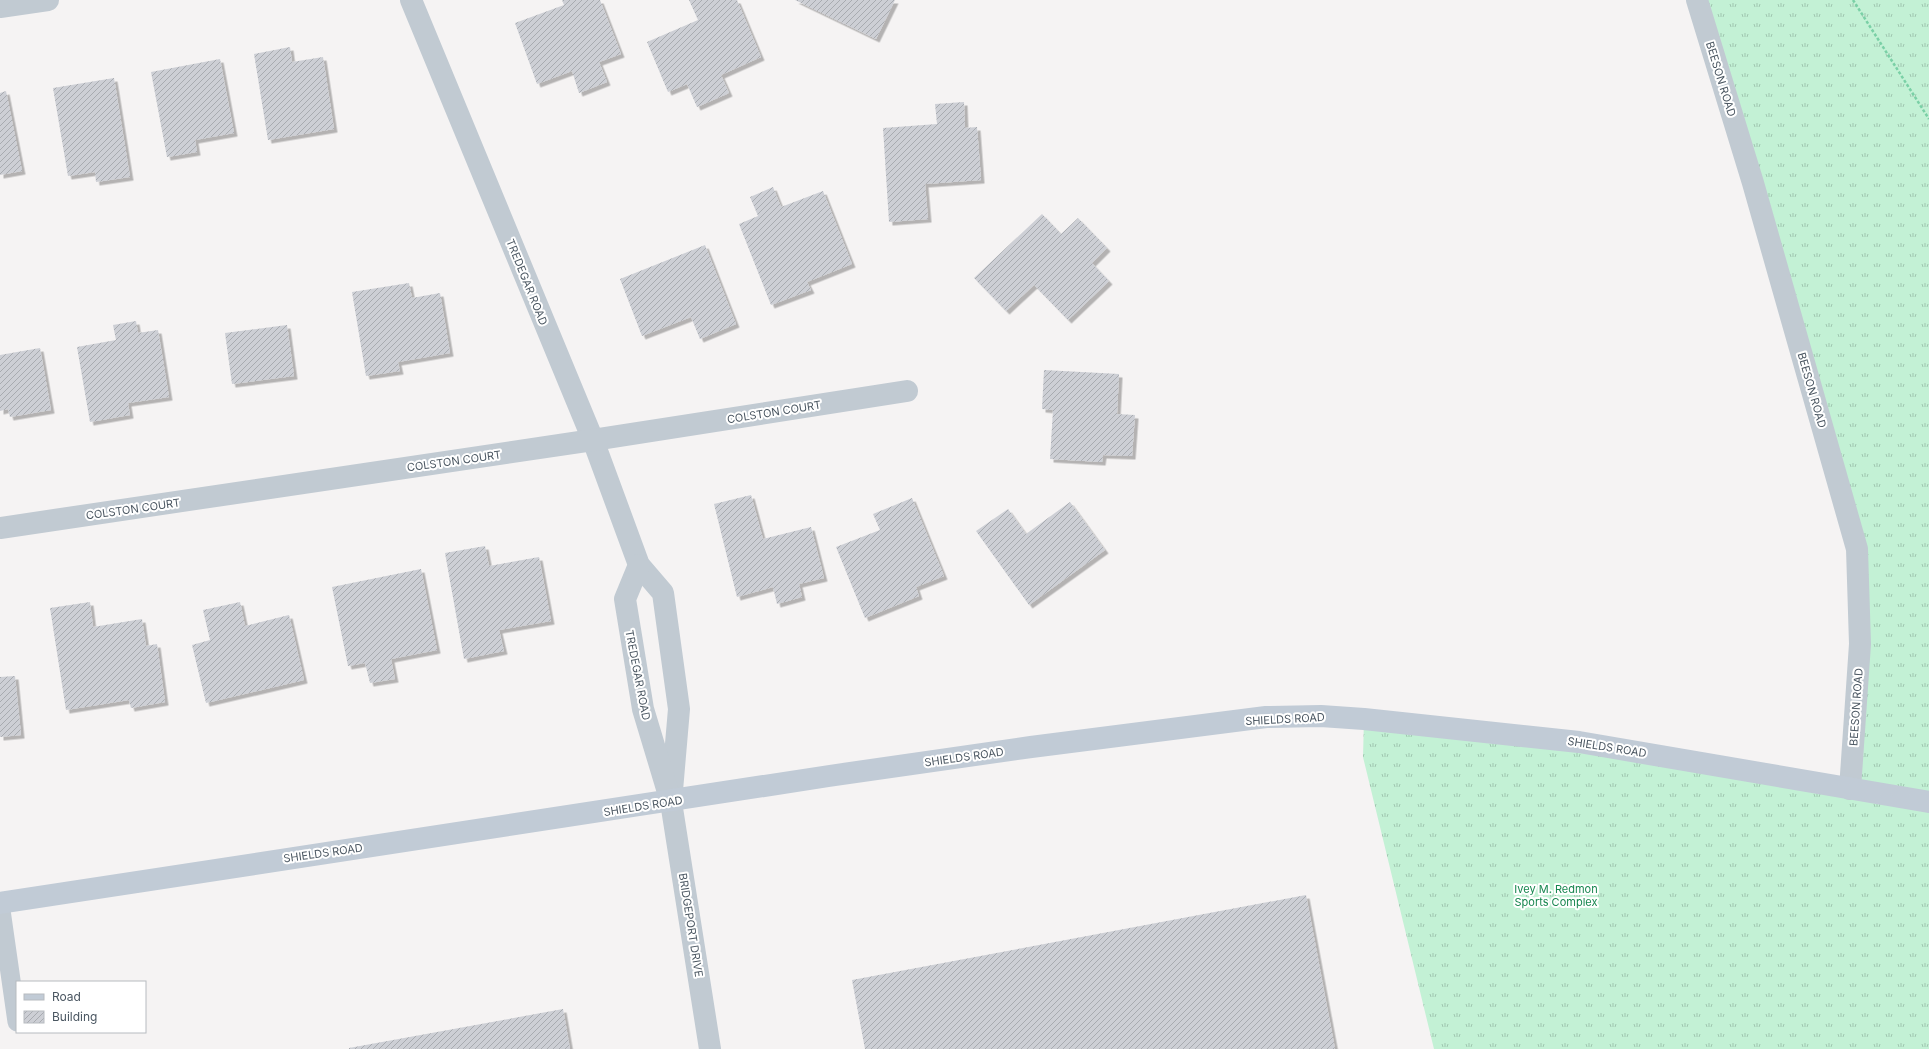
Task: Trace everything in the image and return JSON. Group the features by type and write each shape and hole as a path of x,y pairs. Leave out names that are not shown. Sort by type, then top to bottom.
{"street":[{"path":"0,7 48,0"},
{"name":"TREDEGAR ROAD","path":"411,0 593,440 639,565 663,593 678,709 671,802"},
{"name":"BEESON ROAD","path":"1697,0 1753,183 1857,549 1860,644 1850,789"},
{"name":"COLSTON COURT","path":"0,528 593,440 907,391"},
{"name":"TREDEGAR ROAD","path":"639,565 625,599 643,709 671,802"},
{"name":"SHIELDS ROAD","path":"0,903 1031,747 1266,717 1320,716 1579,742 1929,802"},
{"name":"BRIDGEPORT DRIVE","path":"671,802 710,1049"}],"lane":[{"path":"0,903 16,1016"}],"path":[{"path":"1853,0 1929,119"}],"green space":[{"name":"Ivey M. Redmon Sports Complex","path":"1697,0 1929,0 1929,1049 1434,1049 1363,757 1364,719 1850,789 1857,549"}],"building":[{"path":"562,0 600,0 621,54 599,62 607,82 579,93 572,71 537,84 515,23 564,5"},
{"path":"689,0 737,0 761,57 721,75 729,93 697,107 687,84 668,92 647,42 698,20"},
{"path":"795,0 895,0 876,39"},
{"path":"290,47 292,62 323,57 334,129 268,140 254,54"},
{"path":"220,59 234,133 195,140 197,152 167,157 151,72"},
{"path":"114,78 130,177 96,182 95,172 68,176 53,88"},
{"path":"6,91 22,171 0,175 0,93"},
{"path":"964,102 965,128 977,127 981,180 925,184 928,219 889,222 883,128 937,124 935,104"},
{"path":"773,187 781,207 823,191 852,264 807,282 811,290 771,305 739,224 758,216 750,197"},
{"path":"1042,214 1061,234 1078,218 1107,248 1092,263 1109,281 1068,320 1034,285 1006,311 974,278"},
{"path":"705,245 736,324 700,339 691,317 642,336 620,279"},
{"path":"409,283 412,298 440,293 450,353 398,362 400,371 366,376 352,292"},
{"path":"136,321 138,333 158,330 169,397 128,403 130,415 90,422 77,347 116,340 113,325"},
{"path":"287,325 294,376 232,384 225,333"},
{"path":"40,348 51,410 10,417 8,409 0,411 0,355"},
{"path":"1044,370 1119,374 1117,414 1135,415 1132,456 1103,455 1102,462 1050,459 1053,410 1042,409"},
{"path":"751,495 763,539 811,527 824,578 799,584 802,597 777,604 773,587 737,597 714,504"},
{"path":"912,498 944,576 916,587 919,596 865,618 836,547 880,530 873,514"},
{"path":"1070,502 1105,550 1029,605 976,531 1008,509 1026,534"},
{"path":"485,546 489,566 539,557 551,621 499,630 504,651 464,659 445,553"},
{"path":"421,569 437,650 391,659 395,679 370,683 365,663 348,666 332,587"},
{"path":"90,602 93,627 142,619 146,646 157,644 165,702 131,708 129,700 66,710 50,608"},
{"path":"240,602 245,626 289,615 304,680 206,703 192,645 210,640 203,610"},
{"path":"15,676 21,735 0,737 0,677"},
{"path":"1306,895 1335,1049 865,1049 852,980"},
{"path":"563,1009 570,1049 349,1049 349,1048"}]}
